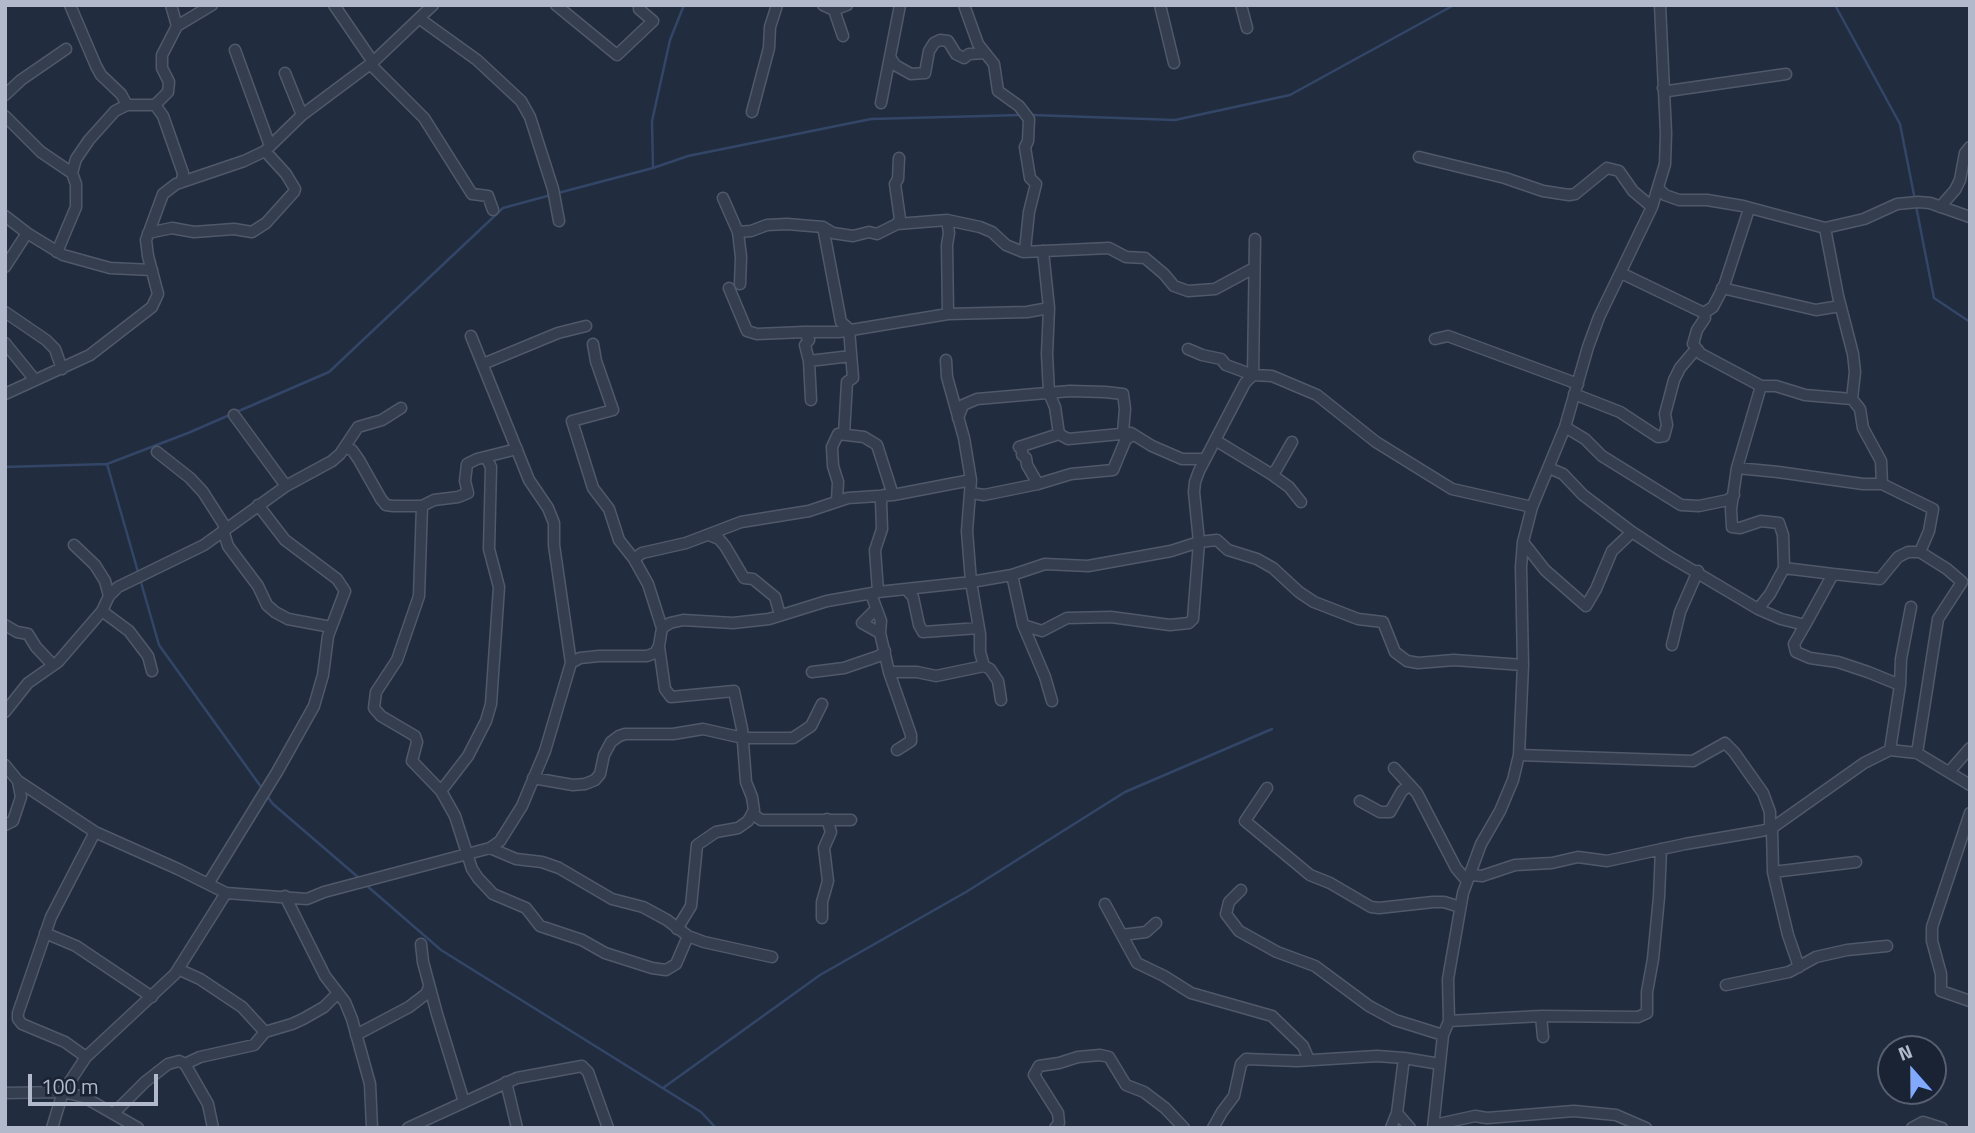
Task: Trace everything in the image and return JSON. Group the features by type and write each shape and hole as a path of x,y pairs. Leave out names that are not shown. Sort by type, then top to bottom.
{"street":[{"path":"70,5 101,75 121,94 127,104"},
{"path":"171,5 177,26"},
{"path":"72,173 76,159 114,111 127,104 155,105 168,92 169,82 162,68 162,55 177,26 212,5"},
{"path":"334,5 371,63 424,118 472,194 488,196 493,210"},
{"path":"5,394 90,355 152,307 158,294 146,240 163,194 181,182 244,161 267,149 302,115 371,63 433,5"},
{"path":"556,5 617,55 653,21 639,9 639,5"},
{"path":"752,112 777,5"},
{"path":"823,5 834,10 847,5"},
{"path":"881,103 900,5"},
{"path":"964,5 978,44 994,64 998,91 1019,106 1029,119 1028,141 1025,146 1030,178 1036,184 1026,250"},
{"path":"1160,5 1174,63"},
{"path":"1241,5 1247,28"},
{"path":"1646,1128 1616,1115 1574,1111 1488,1118 1475,1116 1434,1127 1443,1035 1449,1021 1448,979 1460,907 1481,844 1500,811 1513,780 1519,755 1523,665 1523,542 1532,507 1565,427 1599,317 1652,207 1665,164 1660,5"},
{"path":"834,10 843,36"},
{"path":"419,19 477,60 522,101 530,117 553,189 559,221"},
{"path":"890,57 895,65 911,74 925,73 929,51 934,43 940,40 948,41 956,54 964,58 969,54 985,53"},
{"path":"5,95 65,49"},
{"path":"148,233 172,228 194,232 234,229 252,232 266,223 294,192 295,189 286,174 267,149 235,50"},
{"path":"285,73 302,115"},
{"path":"1663,88 1668,91 1786,74"},
{"path":"155,105 163,117 183,173 181,182"},
{"path":"5,116 41,152 72,173 76,184 76,206 57,252"},
{"path":"1940,207 1955,190 1960,180 1965,153 1970,147"},
{"path":"1419,157 1505,178 1543,191 1569,195 1575,194 1608,168 1619,171 1633,191 1652,207"},
{"path":"897,224 900,219 895,184 900,158"},
{"path":"1659,189 1665,195 1679,200 1707,200 1743,206 1825,228 1864,219 1896,205 1918,202 1970,217"},
{"path":"723,198 738,232 740,284"},
{"path":"1704,313 1713,307 1723,288 1749,209"},
{"path":"5,216 57,252 110,268 152,270"},
{"path":"947,220 948,314"},
{"path":"738,232 777,225 822,227 832,233 853,236 869,232 877,234 897,224 947,220 980,227 992,232 1006,245 1026,250 1109,248 1126,257 1145,258 1174,286 1188,292 1215,289 1254,268"},
{"path":"822,227 841,322 849,329 852,378 847,382 844,434"},
{"path":"1825,228 1840,306 1853,354 1855,372 1852,399 1860,409 1863,428 1881,461 1882,484"},
{"path":"5,267 27,233"},
{"path":"1023,625 1042,631 1067,618 1111,617 1170,625 1189,623 1193,619 1199,542 1194,492 1199,471 1245,383 1254,375 1255,239"},
{"path":"1042,251 1049,308 1049,393 1055,407 1059,434"},
{"path":"1621,272 1704,313"},
{"path":"729,288 747,331 757,334 839,332 948,314 1027,313 1049,308"},
{"path":"1723,288 1816,310 1840,306"},
{"path":"5,312 55,349 62,369"},
{"path":"1704,313 1705,317 1697,330 1693,345 1696,349 1761,386 1776,386 1805,396 1852,399"},
{"path":"483,364 577,326 586,326"},
{"path":"804,332 809,340 806,345 811,400"},
{"path":"5,765 18,780 95,832 226,894 285,895 307,899 324,892 490,848 500,841 522,806 545,751 571,663 554,545 554,523 548,508 529,480 471,336"},
{"path":"1435,339 1448,336 1576,389 1620,412 1658,437 1664,436 1667,425 1665,414 1674,380 1696,349"},
{"path":"5,343 35,380"},
{"path":"593,344 613,410 572,421 593,488 609,509 619,540 648,584 662,628 660,667 665,690 671,697 734,691 753,814 761,820 851,820"},
{"path":"1188,349 1221,359 1226,365 1254,375 1272,376 1317,395 1376,442 1452,489 1532,507"},
{"path":"809,360 850,356"},
{"path":"946,360 947,377 964,438 971,481 968,531 971,582 979,628 979,652 984,666"},
{"path":"1758,608 1770,594 1784,568 1783,535 1779,523 1761,521 1740,528 1732,527 1731,509 1737,468 1761,386"},
{"path":"958,419 963,405 977,399 1070,391 1123,394 1128,434 1113,470 1071,474 984,495 971,493"},
{"path":"5,712 27,683 53,665 102,611 109,596 118,587 204,545 286,486 332,461 358,427 382,420 401,408"},
{"path":"234,415 286,486"},
{"path":"1565,427 1585,439 1602,456 1681,505 1699,506 1728,500 1734,495"},
{"path":"837,501 838,482 833,466 832,447 838,434 864,437 877,445 888,495"},
{"path":"1038,484 1019,447 1059,434 1068,439 1128,434 1182,459 1205,459"},
{"path":"1215,440 1271,474 1289,487 1301,502"},
{"path":"1271,474 1292,442"},
{"path":"344,447 352,450 386,505 422,506 434,500 468,493 465,481 467,464 517,449"},
{"path":"157,452 203,492 225,529 228,547 258,586 267,605 288,619 331,627"},
{"path":"441,791 468,756 486,722 491,704 499,587 489,549 491,467 486,457"},
{"path":"1549,468 1563,474 1583,495 1632,532 1758,608 1781,619 1805,625"},
{"path":"1737,468 1882,484 1933,509 1929,531 1920,552"},
{"path":"634,559 642,552 686,542 741,522 809,511 837,501 971,481"},
{"path":"888,495 881,500 882,529 875,550 875,610 881,621 880,633 889,673 911,735 911,741 897,750"},
{"path":"208,884 314,706 331,627 345,591 344,586 285,540 258,505"},
{"path":"422,506 419,596 397,660 376,692 374,708 381,716 415,736 417,741 412,761 441,791 455,816 472,869 493,894 526,908 540,926 582,940 606,953 652,968 666,970 676,964 688,936"},
{"path":"1523,542 1545,570 1586,606 1612,551 1632,532"},
{"path":"709,535 719,539 725,546 744,578 753,579 775,597 780,615"},
{"path":"662,628 683,620 733,623 769,619 827,601 971,582 1012,575 1045,564 1088,566 1217,540 1228,550 1257,559 1273,568 1299,593 1314,602 1358,619 1383,622 1395,652 1407,661 1418,663 1454,660 1523,665"},
{"path":"74,545 95,565 105,581 109,596"},
{"path":"1784,568 1880,579 1898,557 1908,552 1920,552 1966,584 1938,620 1917,753"},
{"path":"1672,645 1680,612 1698,571"},
{"path":"1833,574 1794,644 1796,652 1810,658 1838,662 1900,685"},
{"path":"1012,575 1023,625 1052,701"},
{"path":"906,589 917,607 919,625 923,632 979,628"},
{"path":"1890,750 1900,685 1901,659 1911,607"},
{"path":"875,610 862,623 880,633"},
{"path":"102,611 129,631 148,656 152,671"},
{"path":"5,625 17,632 28,634 36,648 53,665"},
{"path":"571,663 580,658 599,656 647,656 655,653 659,646"},
{"path":"812,672 844,668 873,659 884,651"},
{"path":"889,673 916,672 936,676 984,666 990,669 998,681 1001,700"},
{"path":"533,778 573,785 595,780 600,774 604,755 611,742 619,736 703,730 743,738 793,738 811,726 822,704"},
{"path":"1519,755 1693,761 1725,743 1734,751 1763,793 1770,812 1773,872 1788,935 1799,967"},
{"path":"1949,772 1970,748"},
{"path":"1394,768 1417,793 1456,868 1469,878 1515,865 1552,863 1578,857 1607,861 1771,828 1864,763 1890,750 1917,753 1970,785"},
{"path":"5,825 13,821 21,797 18,780"},
{"path":"1360,801 1380,812 1390,812 1402,791 1410,785"},
{"path":"1267,788 1245,821 1310,875 1330,883 1371,907 1444,902 1460,907"},
{"path":"1970,813 1932,927 1932,941 1941,974 1941,991 1970,1001"},
{"path":"677,929 691,906 697,845 716,832 738,828 753,814"},
{"path":"822,918 822,902 828,881 824,848 831,832 827,819"},
{"path":"86,1057 65,1042 29,1028 18,1019 45,933 66,885 95,832"},
{"path":"490,848 516,859 542,862 559,868 611,899 651,910 688,936 772,957"},
{"path":"1449,1021 1541,1016 1638,1017 1647,1013 1661,849"},
{"path":"1773,872 1856,862"},
{"path":"1241,890 1229,902 1226,914 1239,931 1277,952 1315,966 1369,1006 1395,1020 1443,1035"},
{"path":"52,1128 63,1092 86,1057 152,997 178,969 226,894"},
{"path":"285,895 325,976 345,1002 370,1084 372,1128"},
{"path":"1105,904 1137,963 1191,993 1272,1016 1303,1046 1309,1060"},
{"path":"1122,935 1146,932 1156,923"},
{"path":"45,933 76,946 152,997"},
{"path":"421,944 422,962 464,1102"},
{"path":"1726,985 1789,972 1816,957 1847,950 1887,946"},
{"path":"178,969 200,979 242,1007 265,1032"},
{"path":"356,1035 409,1007 426,994 429,987"},
{"path":"185,1064 200,1057 254,1045 265,1032 303,1019 324,1007 337,994"},
{"path":"1541,1016 1543,1037"},
{"path":"1055,1128 1059,1123 1058,1113 1034,1075 1039,1066 1100,1055 1108,1056 1126,1085 1144,1092 1165,1108 1184,1128"},
{"path":"1213,1128 1234,1096 1241,1064 1245,1059 1309,1060 1377,1056 1440,1065"},
{"path":"1391,1128 1397,1113 1404,1058"},
{"path":"114,1113 145,1082 168,1064 179,1061 185,1064 208,1104 213,1128"},
{"path":"408,1128 424,1125 506,1082 582,1066 588,1072 608,1128"},
{"path":"506,1082 517,1128"},
{"path":"5,1093 63,1092 84,1097 138,1128"},
{"path":"1397,1113 1410,1128"},
{"path":"1912,1128 1923,1122 1942,1128"}],"waterway":[{"path":"653,168 652,121 670,40 684,5"},
{"path":"1032,115 1175,120 1290,95 1454,5"},
{"path":"1835,5 1900,124 1915,200"},
{"path":"558,193 688,156 871,119 1021,115"},
{"path":"5,467 107,464 188,433 329,372 503,208 551,195"},
{"path":"1916,206 1934,298 1970,322"},
{"path":"107,464 159,645 264,791"},
{"path":"663,1088 820,975 966,892 1125,792 1272,729"},
{"path":"267,796 359,878"},
{"path":"366,885 441,950 701,1112 716,1128"}]}
